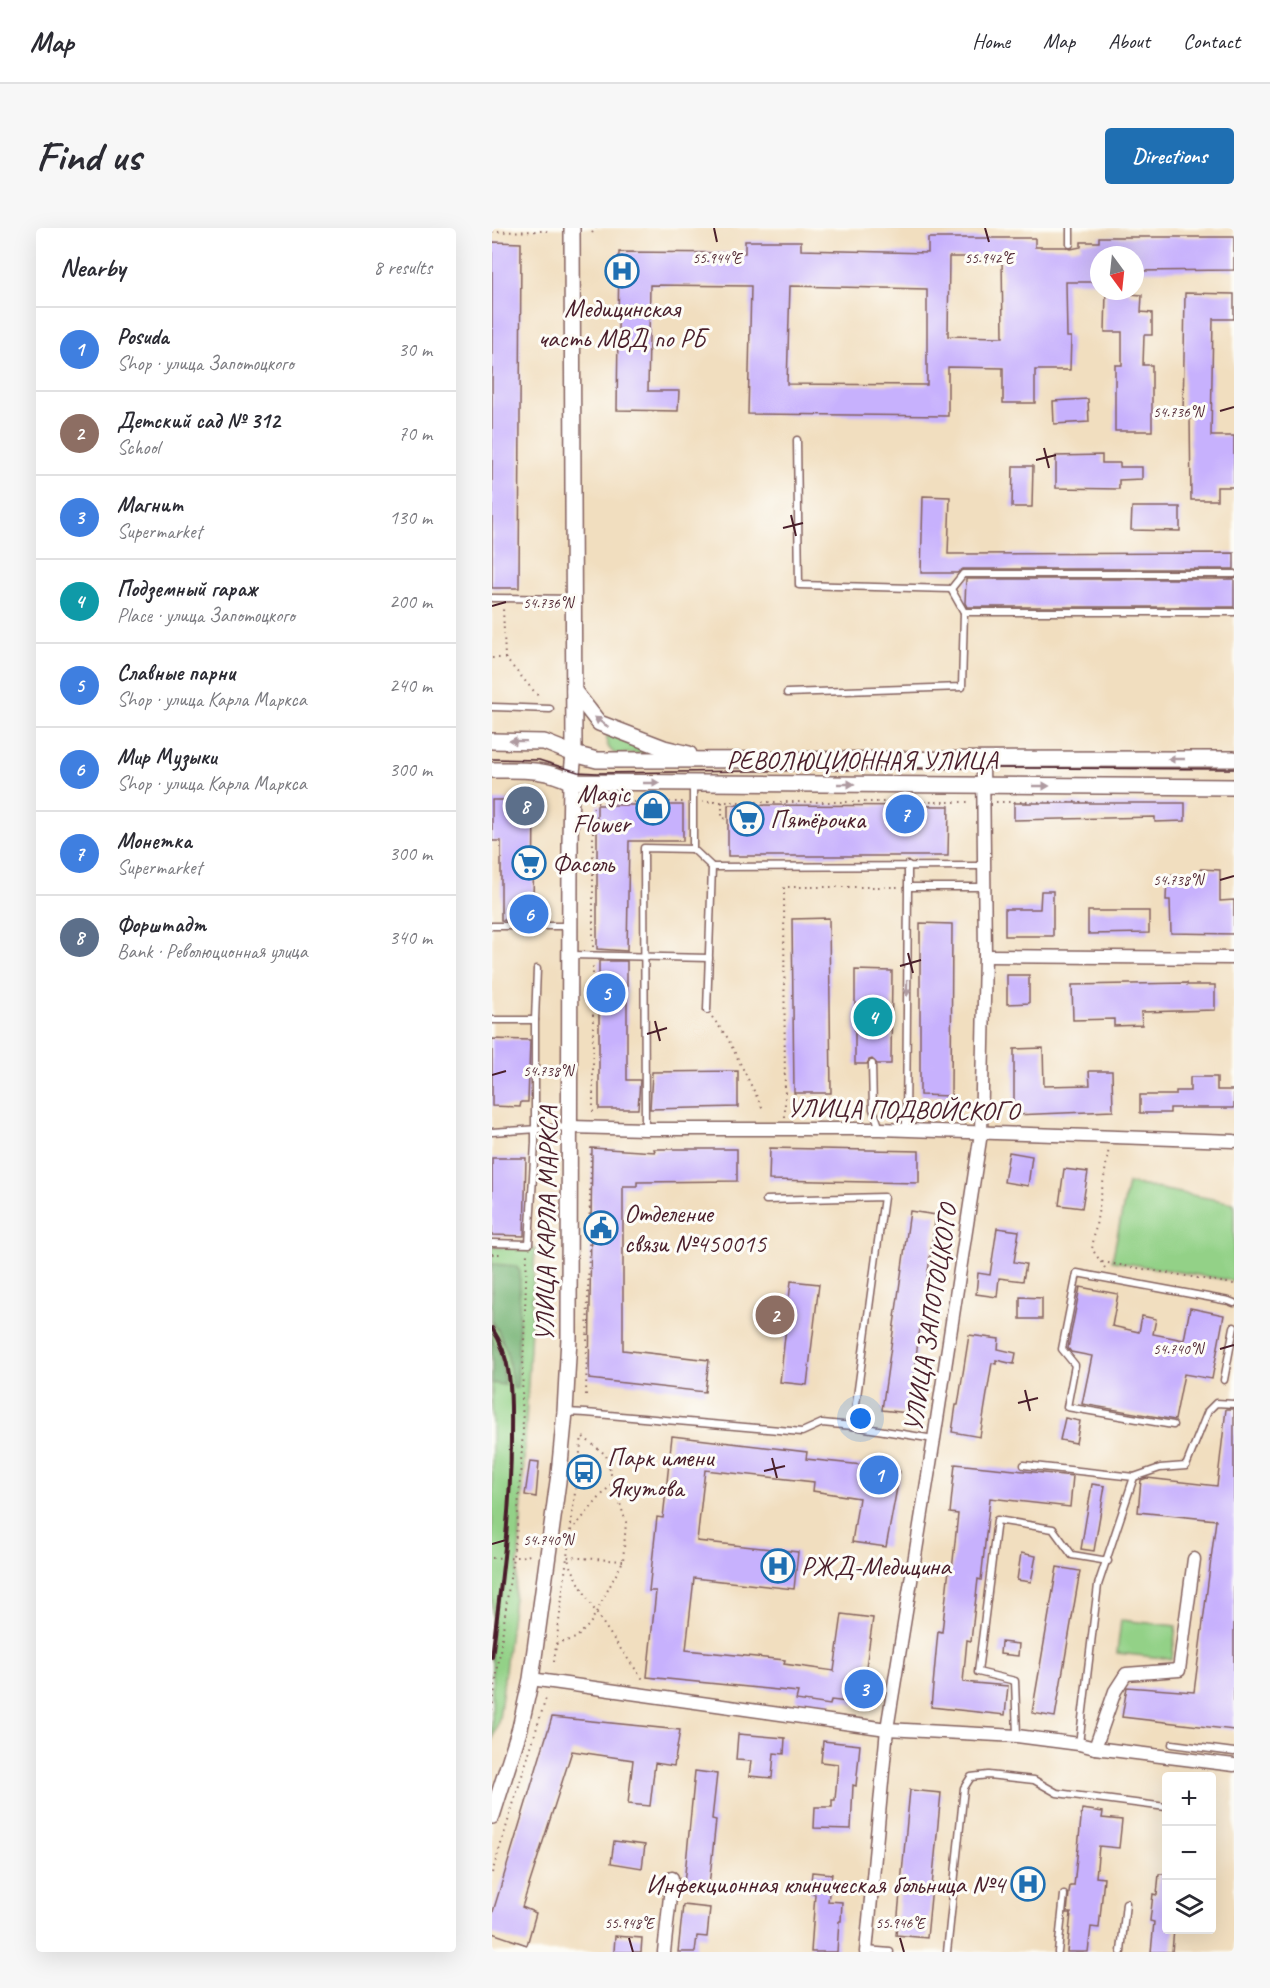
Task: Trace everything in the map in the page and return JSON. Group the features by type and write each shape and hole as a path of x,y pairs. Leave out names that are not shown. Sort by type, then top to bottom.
{"street":[{"name":"УЛИЦА КАРЛА МАРКСА","path":"492,1816 520,1728 531,1679 560,1474 569,1338 571,782 574,754 572,228"},
{"path":"574,691 599,723 664,748 716,760"},
{"name":"РЕВОЛЮЦИОННАЯ УЛИЦА","path":"492,741 544,742 597,760 1234,759"},
{"name":"УЛИЦА ЗАПОТОЦКОГО","path":"866,1951 887,1729 981,1133 985,956 983,759"},
{"name":"РЕВОЛЮЦИОННАЯ УЛИЦА","path":"492,770 539,770 559,775 571,782 1234,787"},
{"path":"985,956 1234,958"},
{"name":"УЛИЦА ПОДВОЙСКОГО","path":"571,1127 645,1130 880,1129 1234,1141"},
{"path":"1095,1748 1115,1691 1126,1674 1179,1670 1194,1559"},
{"path":"531,1679 887,1729 1017,1736 1234,1765"},
{"path":"664,1952 672,1878"}],"lane":[{"path":"1070,228 1070,244"},
{"path":"797,440 800,585 951,589"},
{"path":"951,589 963,574 1234,574"},
{"path":"787,693 962,687 964,612 951,589"},
{"path":"492,598 574,599"},
{"path":"964,612 1234,612"},
{"path":"492,707 550,710"},
{"path":"693,783 693,849"},
{"path":"645,1130 644,848 693,849 712,867 984,866"},
{"path":"906,1130 908,865"},
{"path":"707,1010 712,867"},
{"path":"908,887 984,887"},
{"path":"492,926 571,926"},
{"path":"571,955 709,958"},
{"path":"492,1243 529,1244 537,969"},
{"path":"492,1020 535,1020"},
{"path":"872,1064 873,1109 880,1129"},
{"path":"492,1131 571,1127"},
{"path":"766,1200 884,1197 853,1426"},
{"path":"1173,1425 1067,1407 1075,1365 1062,1349 1077,1273 1229,1300 1234,1303"},
{"path":"1224,1380 1234,1327"},
{"path":"1024,1466 1134,1477 1160,1468 1186,1466 1208,1411 1216,1403 1234,1404"},
{"path":"565,1412 802,1432 822,1423 934,1439"},
{"path":"1079,1744 1098,1585 1108,1561 1134,1477"},
{"path":"1017,1736 1015,1681 978,1672 997,1520 1053,1529 1072,1555 1108,1561"},
{"path":"1172,1744 1234,1752"},
{"path":"947,1952 963,1788 971,1777 988,1775 1034,1780 1057,1793 1162,1807"},
{"path":"1058,1952 1064,1895"},
{"path":"1121,1952 1126,1903"},
{"path":"866,1951 890,1952"}],"path":[{"path":"592,233 596,228"},
{"path":"492,232 546,231 549,233"},
{"path":"503,598 505,658 550,710"},
{"path":"492,658 505,658"},
{"path":"857,801 857,806"},
{"path":"597,802 1102,801"},
{"path":"722,802 722,818 728,819"},
{"path":"786,1129 784,887 908,887"},
{"path":"707,1010 727,1036 764,1111"},
{"path":"586,1395 591,1145"},
{"path":"1103,1267 1092,1249 1110,1147"},
{"path":"492,1254 511,1254"},
{"path":"492,1710 517,1527 523,1430 522,1396 528,1264 526,1257 520,1254"},
{"path":"1102,1262 1234,1284"},
{"path":"554,1662 556,1644 582,1436 606,1455 626,1522 623,1561 590,1624 576,1638 556,1644"},
{"path":"570,1532 613,1482"},
{"path":"492,1558 530,1555"},
{"path":"567,1557 623,1561"},
{"path":"567,1557 577,1580 596,1612 645,1682"},
{"path":"492,1873 546,1698"}],"green space":[{"path":"608,733 659,753 615,754 607,745"},
{"path":"1128,1183 1234,1203 1234,1281 1112,1261"},
{"path":"492,1247 535,1249 519,1557 499,1719 492,1742"},
{"path":"492,1264 516,1266 520,1272 517,1388 513,1388 507,1352 492,1321"},
{"path":"492,1337 500,1355 505,1385 492,1383"},
{"path":"1121,1620 1176,1626 1172,1659 1117,1653"}],"building":[{"path":"1099,237 1234,237 1234,270 1144,271 1144,246 1090,246 1090,282 1066,282 1067,337 1071,337 1070,370 1035,370 1035,403 1003,403 1003,368 948,367 948,416 748,414 751,286 650,285 648,391 679,391 678,411 617,410 619,252 745,253 745,241 801,241 801,250 928,253 928,238 1035,238 1035,247 1071,249 1081,247 1081,242 1099,242","holes":["949,257 1002,257 1003,337 948,336","790,286 927,289 927,385 787,384"]},
{"path":"492,242 521,243 519,588 492,588"},
{"path":"1185,293 1234,294 1234,319 1213,319 1211,436 1234,436 1234,487 1217,487 1217,500 1191,500 1190,416 1183,416"},
{"path":"1106,300 1142,300 1141,312 1152,313 1152,335 1144,335 1143,365 1152,365 1152,431 1115,431 1115,365 1122,365 1122,332 1105,332"},
{"path":"1088,399 1089,422 1054,424 1053,401"},
{"path":"1102,455 1102,463 1120,463 1120,467 1142,467 1142,479 1119,480 1119,489 1056,488 1056,456"},
{"path":"1013,466 1033,466 1032,507 1012,507"},
{"path":"923,496 950,497 948,554 1234,553 1234,569 963,569 957,573 921,573"},
{"path":"1132,507 1180,507 1180,531 1131,530"},
{"path":"966,579 1234,579 1234,607 967,607 965,603"},
{"path":"492,800 534,800 533,921 501,920 501,841 492,841"},
{"path":"1014,803 1185,803 1185,821 1155,822 1155,817 1014,820"},
{"path":"597,805 683,805 683,841 629,841 627,951 597,949"},
{"path":"728,805 949,806 948,856 728,856"},
{"path":"1201,869 1220,870 1220,901 1234,900 1234,934 1171,933 1170,900 1166,900 1167,875 1201,877"},
{"path":"1041,891 1053,891 1053,936 1005,936 1005,909 1040,909"},
{"path":"1088,911 1149,911 1149,933 1088,934"},
{"path":"829,918 831,1093 794,1093 792,919"},
{"path":"920,923 952,924 951,1096 920,1095"},
{"path":"599,961 627,961 627,1080 640,1080 638,1109 599,1109"},
{"path":"855,970 892,971 891,1064 877,1064 872,1059 867,1064 855,1064"},
{"path":"1007,975 1029,975 1029,1003 1007,1004"},
{"path":"1187,983 1187,985 1215,985 1215,1010 1141,1012 1142,1025 1114,1026 1114,1019 1073,1020 1072,985"},
{"path":"492,1039 530,1040 528,1102 521,1102 520,1107 492,1106"},
{"path":"1043,1048 1044,1086 1090,1085 1089,1071 1112,1071 1113,1111 1014,1115 1014,1049"},
{"path":"738,1071 738,1107 650,1109 652,1072"},
{"path":"1190,1077 1217,1077 1217,1090 1234,1090 1234,1108 1170,1108 1170,1113 1140,1113 1140,1095 1176,1095 1176,1091 1190,1091"},
{"path":"592,1148 655,1152 654,1149 737,1149 737,1181 637,1182 637,1186 623,1186 623,1350 709,1360 705,1392 589,1379"},
{"path":"770,1148 919,1151 919,1183 769,1180"},
{"path":"1009,1152 1032,1156 1028,1186 1004,1182"},
{"path":"492,1158 526,1158 524,1236 492,1235"},
{"path":"1064,1169 1088,1172 1082,1208 1059,1205"},
{"path":"910,1211 936,1215 908,1413 882,1410"},
{"path":"997,1228 1019,1231 1014,1262 1026,1264 1023,1281 999,1278 997,1297 976,1294 978,1273 990,1275"},
{"path":"791,1281 819,1284 807,1385 780,1382"},
{"path":"1080,1287 1118,1294 1112,1326 1139,1332 1142,1316 1156,1319 1153,1334 1184,1340 1190,1308 1224,1315 1212,1379 1184,1374 1175,1420 1082,1404 1092,1356 1071,1352 1068,1348"},
{"path":"1020,1297 1042,1298 1042,1319 1020,1319"},
{"path":"969,1335 999,1339 998,1349 1016,1353 1014,1364 996,1360 996,1364 992,1363 980,1437 952,1432"},
{"path":"1226,1409 1234,1409 1234,1730 1122,1717 1127,1687 1194,1692 1216,1520 1138,1512 1141,1480 1147,1478 1217,1486"},
{"path":"1065,1418 1080,1421 1076,1443 1060,1440"},
{"path":"672,1436 807,1452 806,1459 897,1467 900,1472 886,1547 852,1542 859,1498 813,1491 814,1482 705,1470 697,1541 798,1552 794,1589 694,1578 686,1650 785,1660 784,1664 834,1671 842,1614 873,1618 861,1702 853,1705 848,1702 831,1700 830,1705 796,1700 798,1692 647,1677 656,1591 649,1591 657,1517 663,1518"},
{"path":"530,1461 539,1462 536,1497 525,1495"},
{"path":"955,1464 1073,1476 1070,1507 990,1498 981,1580 978,1579 971,1641 967,1640 963,1682 1008,1686 1005,1715 931,1707 938,1631 942,1632 958,1514 950,1513"},
{"path":"1092,1484 1105,1486 1094,1551 1081,1549"},
{"path":"1021,1553 1036,1556 1031,1582 1017,1580"},
{"path":"1057,1567 1080,1571 1055,1717 1032,1713"},
{"path":"1001,1642 1019,1644 1018,1656 1000,1654"},
{"path":"552,1717 680,1730 674,1766 655,1763 650,1806 628,1804 633,1760 572,1751 522,1907 536,1913 527,1945 492,1933 492,1915"},
{"path":"738,1734 785,1738 784,1754 774,1753 772,1778 749,1776 751,1761 736,1760"},
{"path":"823,1741 860,1745 856,1786 853,1785 851,1829 814,1828 815,1807 832,1807 832,1800 835,1800 838,1764 821,1762"},
{"path":"695,1771 717,1774 712,1819 716,1820 709,1886 684,1884"},
{"path":"910,1790 941,1793 927,1938 896,1935"},
{"path":"1082,1809 1103,1812 1102,1818 1122,1820 1119,1848 1099,1846 1096,1877 1104,1878 1099,1928 1091,1927 1088,1952 1067,1952 1071,1913 1067,1913 1069,1893 1070,1886 1074,1886"},
{"path":"614,1841 645,1845 642,1868 611,1863"},
{"path":"812,1872 832,1874 828,1901 842,1902 837,1952 811,1952 815,1894 810,1893"},
{"path":"1159,1874 1162,1874 1162,1934 1174,1934 1172,1952 1151,1952 1154,1922 1150,1921 1153,1894 1157,1895"},
{"path":"683,1905 710,1908 707,1937 697,1936 695,1952 678,1952"},
{"path":"615,1936 642,1938 641,1952 614,1952"}],"tram line":[{"path":"492,759 539,760 578,772 597,773 983,768 1234,769"}],"railway":[{"path":"492,1328 508,1368 511,1410 511,1466 507,1521 492,1657"}],"place":[{"name":"Медицинская часть МВД по РБ","path":"622,271"},
{"name":"Форштадт","path":"525,806"},
{"name":"Magic Flower","path":"653,808"},
{"name":"Монетка","path":"905,814"},
{"name":"Пятёрочка","path":"747,819"},
{"name":"Фасоль","path":"529,863"},
{"name":"Мир Музыки","path":"529,914"},
{"name":"Славные парни","path":"606,993"},
{"name":"Подземный гараж","path":"873,1017"},
{"name":"Отделение связи №450015","path":"601,1228"},
{"name":"Детский сад № 312","path":"775,1315"},
{"name":"Парк имени Якутова","path":"584,1472"},
{"name":"Posuda","path":"879,1475"},
{"name":"РЖД-Медицина","path":"778,1566"},
{"name":"Магнит","path":"864,1689"},
{"name":"Инфекционная клиническая больница №4","path":"1028,1884"}]}
